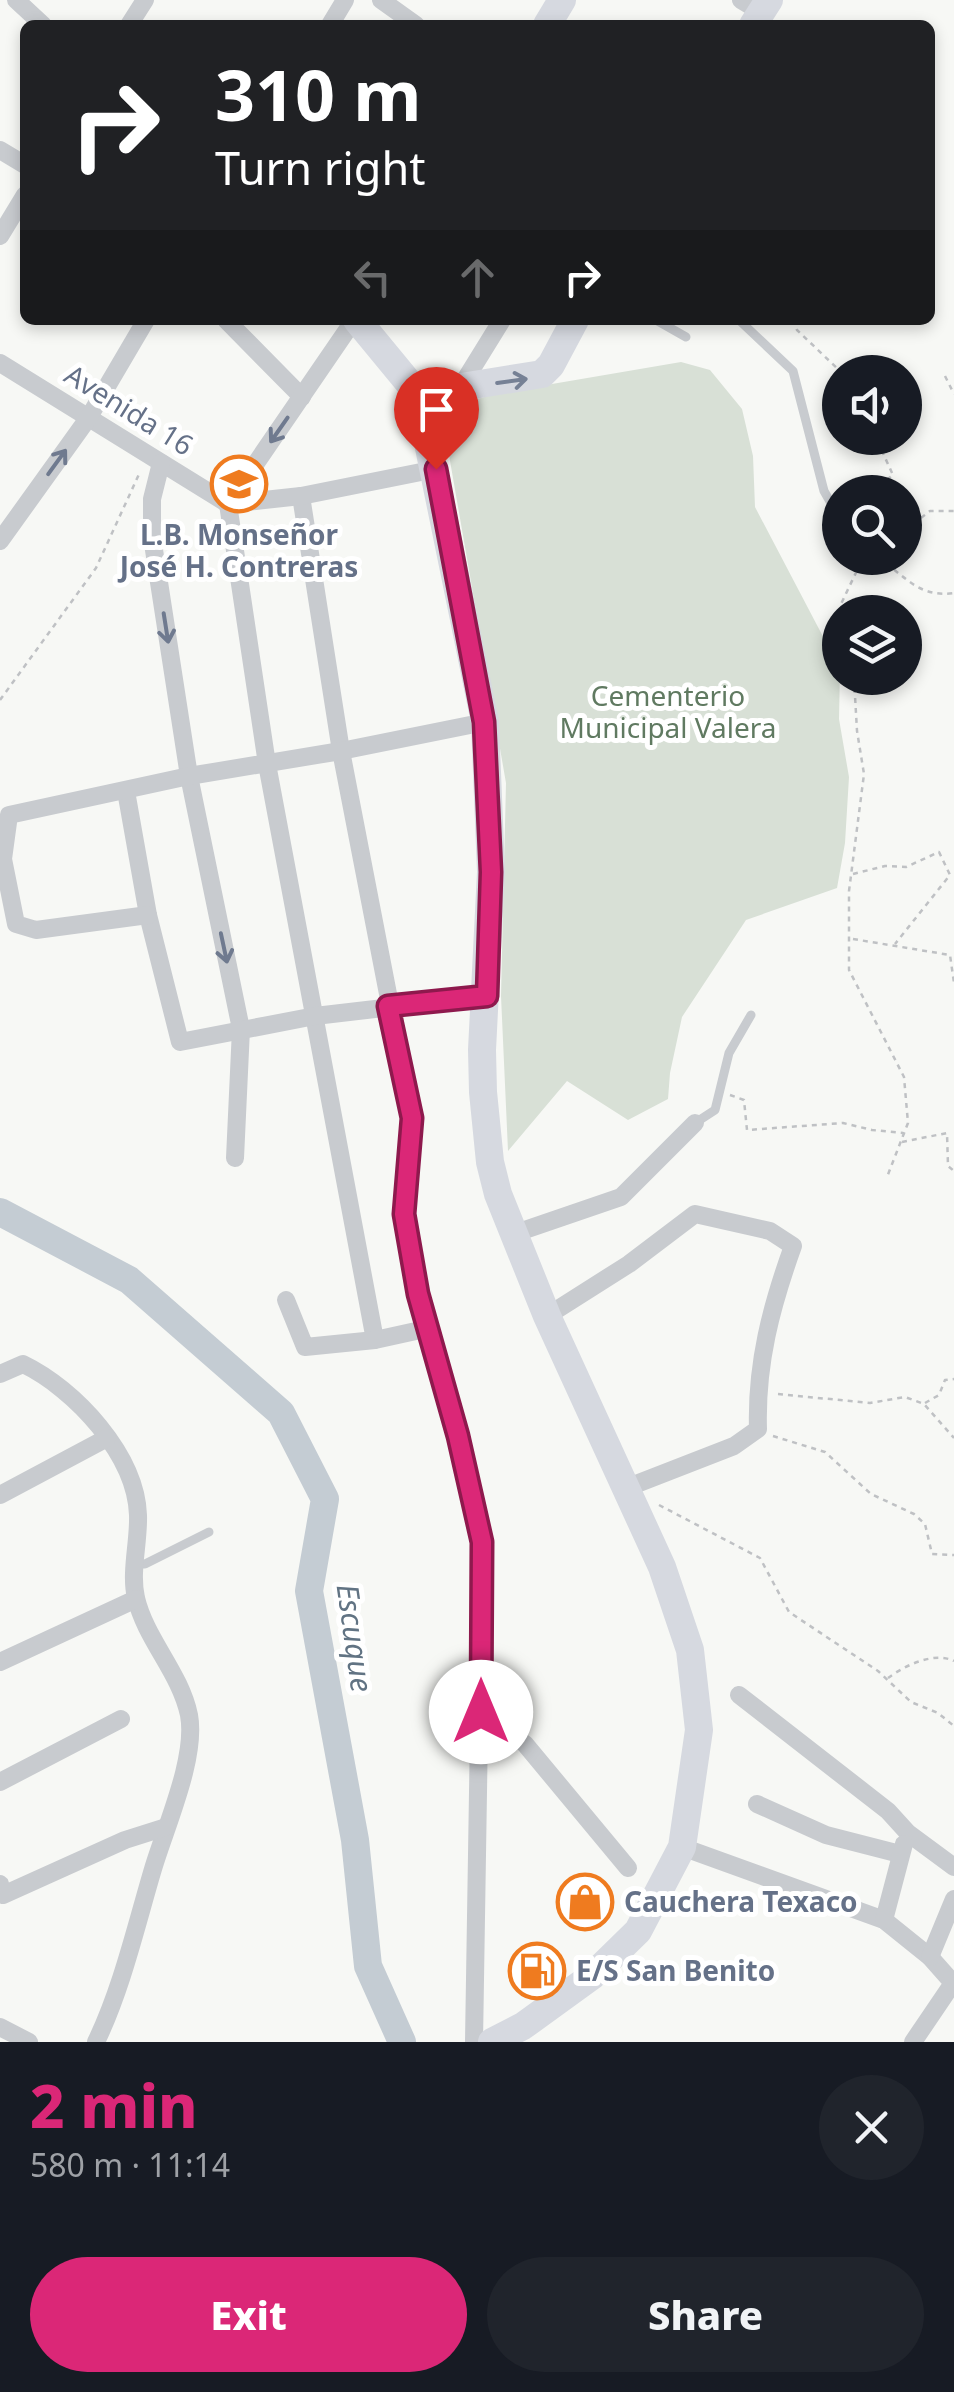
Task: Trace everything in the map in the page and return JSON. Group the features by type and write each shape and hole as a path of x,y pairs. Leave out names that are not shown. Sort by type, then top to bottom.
{"main road":[{"path":"359,325 418,394 484,722 491,872 482,1050 484,1122 498,1194 547,1316 662,1568 690,1650 699,1730 682,1847 638,1931 592,1976 523,2026 492,2042"},
{"path":"418,394 542,374 573,325"}],"street":[{"path":"16,0 38,20"},
{"path":"381,0 409,20"},
{"path":"0,236 20,203"},
{"path":"0,541 89,417 143,325"},
{"path":"231,325 302,397"},
{"path":"352,325 228,504 268,764 374,1340"},
{"path":"460,388 499,325"},
{"name":"Avenida 16","path":"0,364 228,504"},
{"path":"154,458 152,537 189,776 241,1030 234,1158"},
{"path":"228,504 301,496 436,469"},
{"path":"301,496 341,751 412,1118 404,1214 425,1328 458,1436 482,1542 474,2042"},
{"path":"148,914 36,930 16,924 3,859 9,815 189,776 484,722"},
{"path":"126,791 148,914 180,1042 315,1016 487,996"},
{"path":"513,1234 622,1197 695,1122"},
{"path":"547,1316 630,1264 695,1214 770,1231 793,1246 762,1345 758,1429 734,1446 626,1488"},
{"path":"286,1300 305,1347 374,1340 425,1328"},
{"path":"0,1374 23,1364 38,1372 94,1417 124,1468 138,1510 136,1598 181,1689 190,1719 186,1758 166,1827 96,2042"},
{"path":"0,1495 107,1438"},
{"path":"0,1662 136,1598"},
{"path":"739,1696 888,1810 908,1833 954,1867"},
{"path":"481,1712 524,1744 628,1868"},
{"path":"0,1782 121,1719"},
{"path":"757,1804 826,1835 900,1854"},
{"path":"0,1884 3,1896 125,1840 166,1827"},
{"path":"884,1920 908,1833"},
{"path":"682,1847 884,1920 930,1957 954,1984 913,2042"},
{"path":"930,1957 954,1899"},
{"path":"0,2026 29,2042"}],"lane":[{"path":"665,325 686,337"},
{"path":"743,325 792,372 822,484"},
{"path":"695,1122 716,1110 729,1053 752,1015"},
{"path":"136,1564 145,1564 209,1532"}],"path":[{"path":"794,325 823,355"},
{"path":"945,376 954,394"},
{"path":"0,700 96,568 154,458"},
{"path":"922,517 930,511 954,511"},
{"path":"900,575 916,588 936,596 954,593"},
{"path":"855,695 864,774 851,875 849,970 904,1077 908,1122 888,1177"},
{"path":"851,875 885,866 906,867 938,852 950,875 895,944"},
{"path":"851,939 950,955 954,984"},
{"path":"718,1093 744,1100 747,1130 843,1123 904,1133"},
{"path":"901,1142 947,1133 948,1166 954,1171"},
{"path":"924,1404 939,1395 945,1380 954,1379"},
{"path":"757,1392 870,1403 905,1397 924,1404 954,1438"},
{"path":"758,1429 787,1443 825,1452 871,1494 914,1514 924,1524 932,1554 954,1555"},
{"path":"660,1506 760,1558 790,1612 886,1679 911,1702 954,1726"},
{"path":"886,1679 906,1665 946,1657 954,1661"}],"green space":[{"name":"Cementerio Municipal Valera","path":"681,362 710,370 742,409 753,456 755,507 822,635 822,695 839,695 839,719 849,777 845,843 837,888 746,920 682,1017 668,1099 628,1120 567,1081 508,1151 501,996 506,783 441,409 499,393"}],"waterway":[{"name":"Escuque","path":"0,1212 129,1280 281,1413 325,1499 309,1591 355,1840 368,1966 402,2042"}],"place":[{"name":"L.B. Monseñor José H. Contreras","path":"239,484"},
{"name":"Cauchera Texaco","path":"585,1902"},
{"name":"E/S San Benito","path":"537,1971"}],"route":[{"path":"436,469 484,722 491,872 487,996 388,1006 412,1118 404,1214 418,1294 458,1436 482,1542 481,1712"}]}
